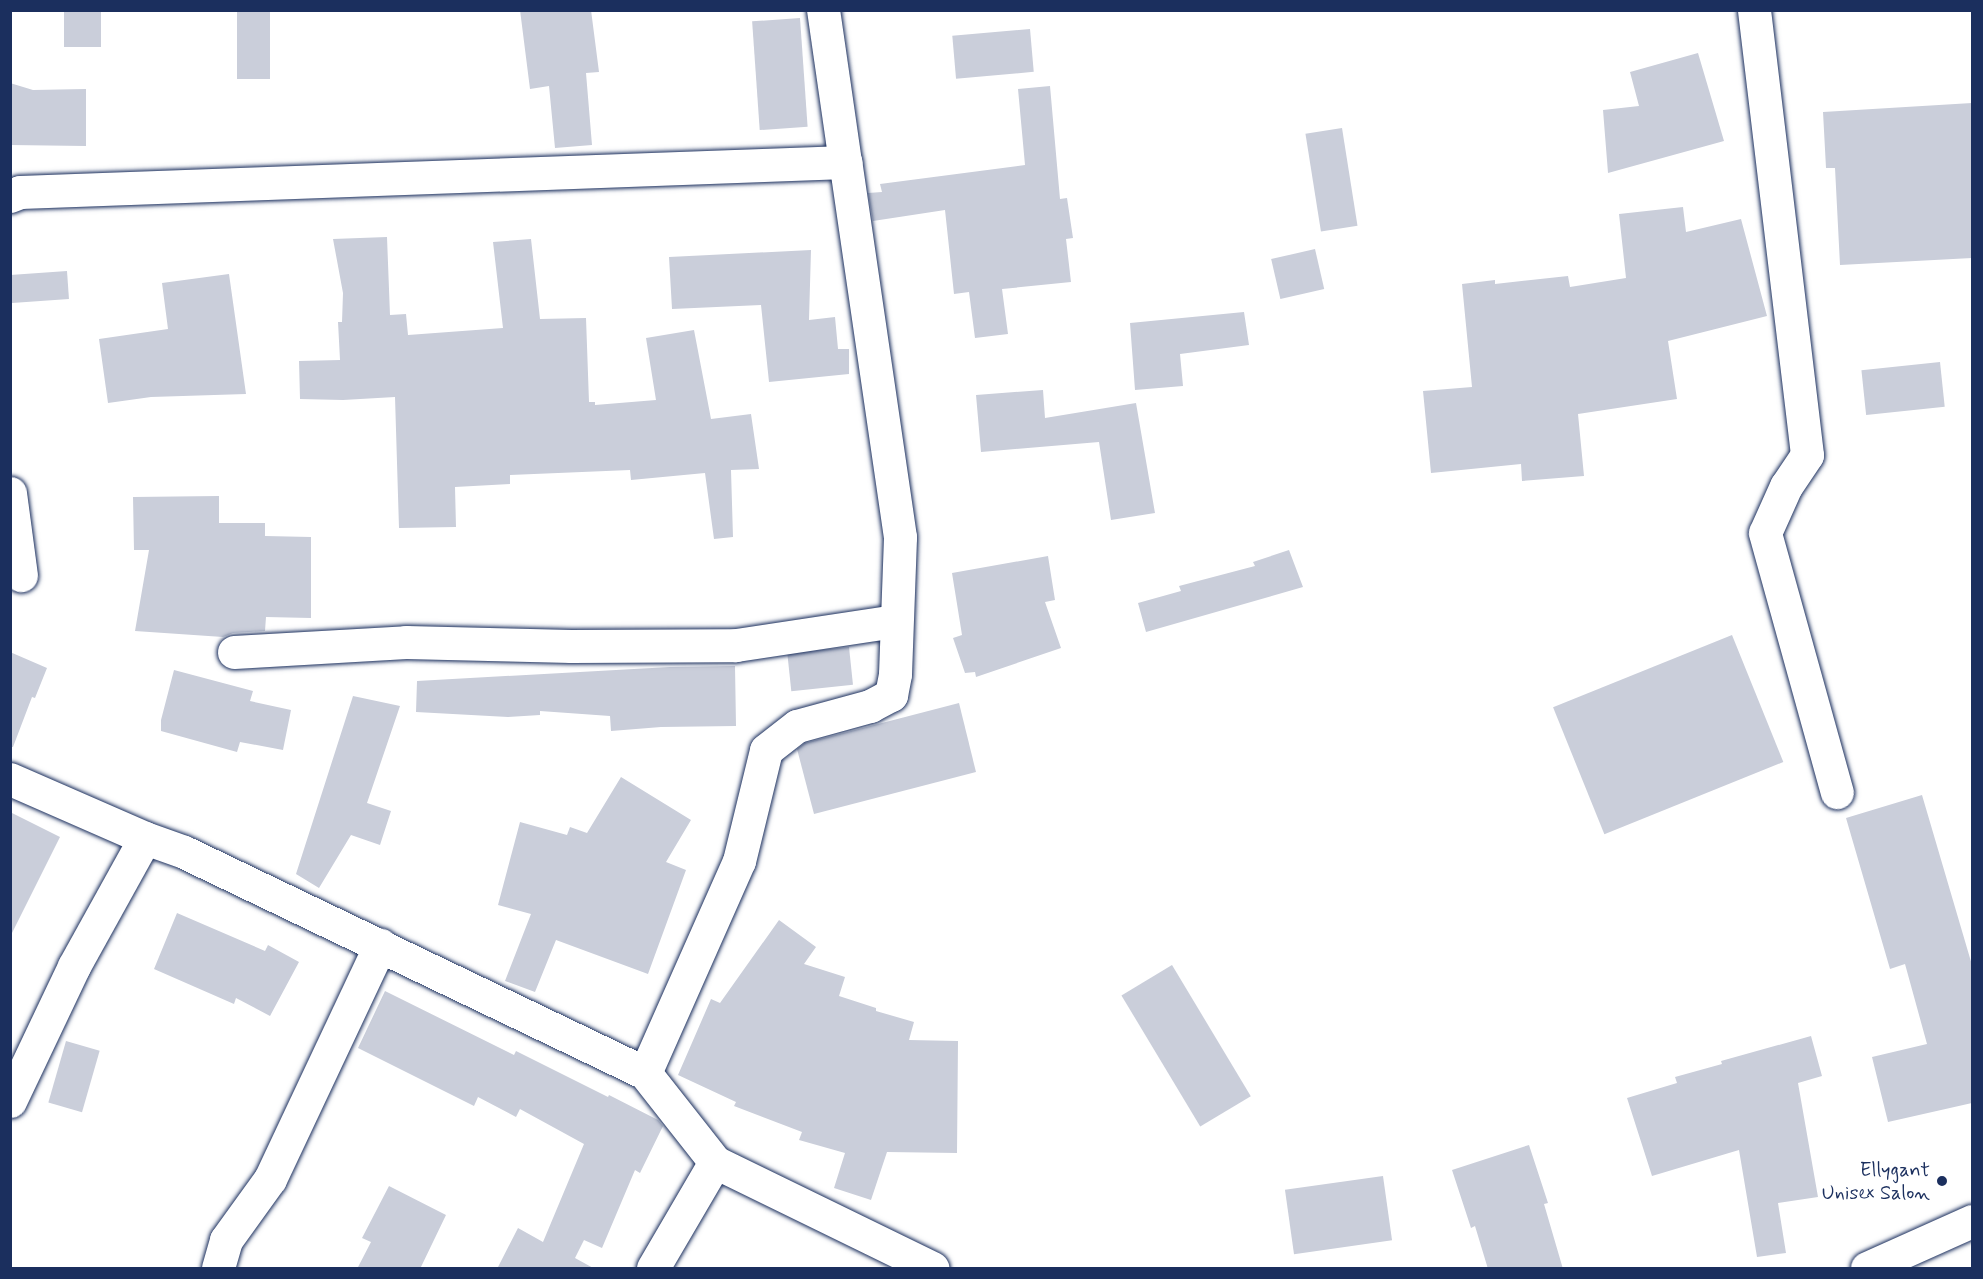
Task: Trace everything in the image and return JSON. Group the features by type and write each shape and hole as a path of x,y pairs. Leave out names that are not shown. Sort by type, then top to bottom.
{"street":[{"path":"645,1073 739,861 766,750 797,726 870,706 891,695 895,674 895,621 900,537 823,10"},
{"path":"1755,10 1808,455 1786,486 1765,533 1837,792"},
{"path":"10,196 20,192 845,162"},
{"path":"10,493 21,575"},
{"path":"234,652 406,642 571,646 736,645 895,621"},
{"path":"10,778 145,838 184,852 645,1073 715,1162 932,1269"},
{"path":"10,1101 74,966 145,838"},
{"path":"218,1269 226,1240 270,1179 380,945"},
{"path":"653,1269 715,1162"},
{"path":"1867,1269 1972,1221"}],"building":[{"path":"64,10 101,10 101,47 64,47"},
{"path":"237,10 270,10 270,79 237,79"},
{"path":"520,10 591,10 599,72 586,73 592,145 555,148 549,86 530,89"},
{"path":"800,18 808,127 760,130 752,21"},
{"path":"1030,29 1034,72 956,79 952,36"},
{"path":"1698,53 1724,141 1608,173 1603,110 1639,106 1630,72"},
{"path":"10,83 33,90 86,89 86,146 10,145"},
{"path":"1050,86 1060,199 1067,198 1073,238 1066,239 1071,282 1002,289 1008,334 975,338 969,292 954,294 945,210 873,221 868,193 882,192 880,184 1025,165 1018,89"},
{"path":"1972,103 1972,258 1840,265 1835,168 1826,168 1823,112"},
{"path":"1342,128 1357,226 1321,232 1305,134"},
{"path":"1683,207 1686,232 1741,219 1767,316 1668,341 1677,399 1578,414 1584,476 1522,481 1521,464 1431,473 1423,391 1472,387 1462,284 1495,280 1495,284 1568,276 1570,287 1626,278 1619,214"},
{"path":"387,237 390,315 406,314 408,335 503,328 493,242 531,239 540,319 586,318 589,402 595,402 595,405 656,400 646,338 694,330 711,419 751,414 759,469 731,470 733,537 714,539 705,473 631,480 630,470 510,475 510,484 455,487 456,527 399,528 395,397 343,400 300,399 299,361 340,360 338,322 342,322 343,293 333,239"},
{"path":"1315,249 1324,289 1280,299 1271,259"},
{"path":"811,250 809,320 835,317 838,349 849,349 849,374 769,382 761,305 672,309 669,257"},
{"path":"67,271 69,299 12,303 10,275"},
{"path":"229,274 246,394 151,397 108,403 99,339 168,329 162,283"},
{"path":"1244,312 1249,345 1180,354 1183,386 1135,390 1130,323"},
{"path":"1940,362 1945,407 1866,415 1861,370"},
{"path":"1043,390 1045,418 1136,403 1155,513 1111,520 1099,442 981,452 976,395"},
{"path":"219,496 219,523 265,523 265,536 311,537 311,618 266,617 265,631 233,633 223,637 135,631 149,550 134,550 133,497"},
{"path":"1289,550 1303,587 1146,632 1138,603 1181,591 1179,586 1255,566 1253,562"},
{"path":"1048,556 1055,600 1045,602 1061,648 976,677 975,672 965,673 953,638 962,635 952,573"},
{"path":"1732,635 1783,762 1604,834 1553,707"},
{"path":"849,647 853,685 791,691 787,653"},
{"path":"10,652 47,668 35,698 32,697 13,747 10,747"},
{"path":"735,666 736,726 661,727 611,731 610,716 540,711 540,715 508,717 416,712 417,681 670,667"},
{"path":"174,670 253,691 250,701 291,710 283,750 240,742 237,752 161,731 161,720"},
{"path":"353,696 400,706 367,803 391,811 380,845 351,835 319,888 296,874"},
{"path":"959,703 976,772 814,814 797,749 805,743"},
{"path":"621,777 691,820 666,862 686,870 648,974 556,940 535,992 505,981 531,914 498,905 520,822 567,835 570,827 587,833"},
{"path":"1922,795 1972,965 1972,1103 1888,1122 1872,1057 1927,1044 1905,964 1890,969 1846,818"},
{"path":"10,812 60,837 10,937"},
{"path":"177,913 265,951 268,945 299,962 270,1016 236,998 234,1004 154,969"},
{"path":"779,920 816,947 804,964 845,977 839,996 876,1008 876,1011 914,1022 909,1040 958,1041 957,1153 887,1152 871,1200 834,1188 845,1153 799,1140 802,1132 734,1106 736,1102 678,1075 711,999 720,1003"},
{"path":"1172,965 1251,1096 1200,1127 1121,995"},
{"path":"385,991 514,1055 516,1051 608,1097 609,1095 658,1120 663,1126 640,1173 635,1170 602,1248 584,1240 575,1258 595,1269 497,1269 518,1228 543,1242 584,1144 520,1109 516,1117 478,1097 474,1106 358,1048"},
{"path":"1811,1036 1822,1076 1798,1083 1818,1197 1778,1203 1786,1253 1757,1257 1739,1150 1652,1176 1627,1098 1677,1083 1675,1077 1722,1064 1721,1061"},
{"path":"66,1041 100,1051 82,1112 48,1103"},
{"path":"1529,1145 1548,1203 1544,1204 1563,1269 1488,1269 1475,1226 1471,1228 1452,1170"},
{"path":"1383,1176 1392,1240 1294,1254 1285,1190"},
{"path":"389,1186 446,1215 420,1269 357,1269 371,1242 362,1238"}],"place":[{"name":"Ellygant Unisex Salon","path":"1942,1181"}]}
